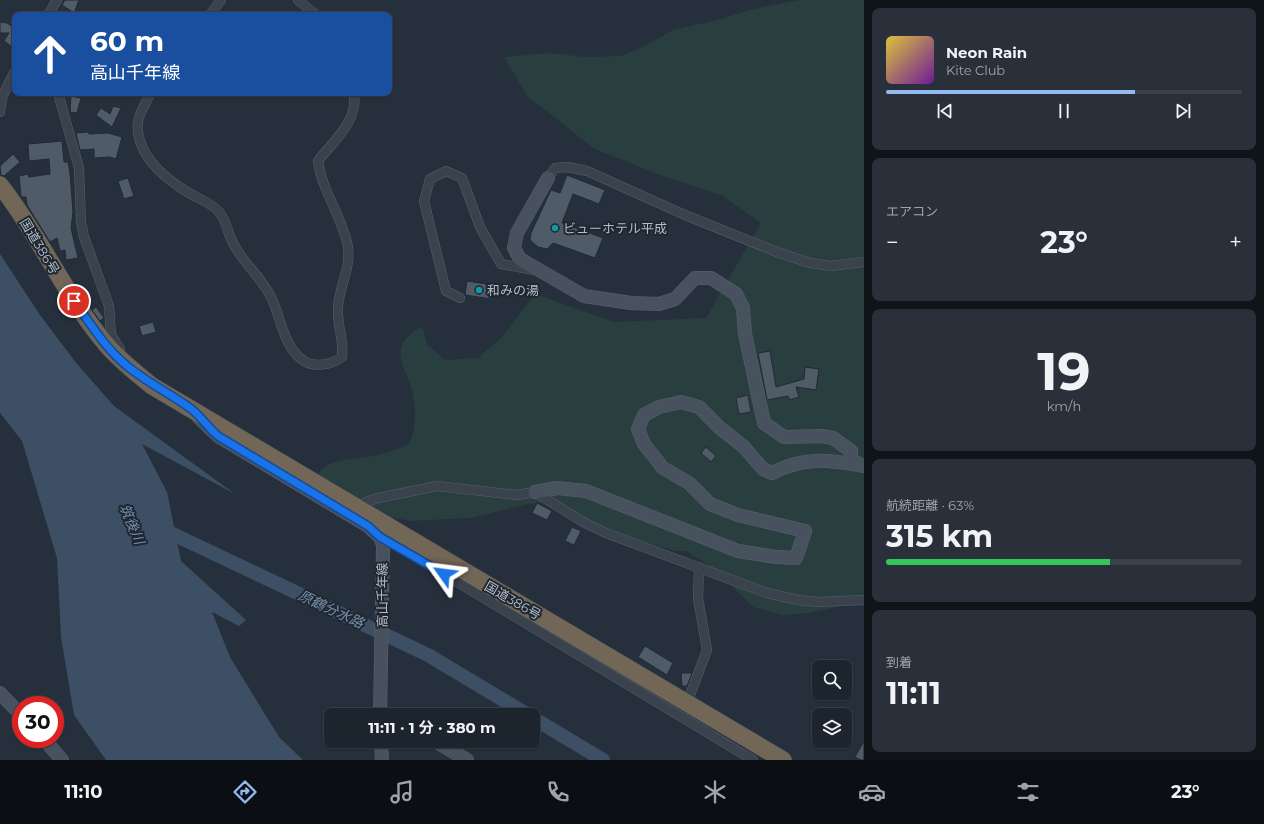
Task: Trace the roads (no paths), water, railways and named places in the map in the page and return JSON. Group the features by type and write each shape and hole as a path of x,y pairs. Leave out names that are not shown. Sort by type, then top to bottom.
{"highway":[{"name":"国道386号","path":"0,185 74,301 115,355 152,386 311,478 360,509 783,760"}],"street":[{"path":"50,12 57,0"},
{"path":"212,12 221,0"},
{"path":"298,0 312,12"},
{"path":"0,112 2,96 12,77"},
{"path":"59,96 78,168 81,222 84,237 107,301 111,335 120,348 115,355"},
{"path":"149,96 138,118 140,141 146,154 155,166 170,180 218,210 224,218 231,239 242,260 269,292 286,339 294,352 302,360 315,364 335,362 342,357 343,349 339,328 338,307 347,273 349,257 347,242 320,174 318,161 346,128 354,111 354,96"},
{"path":"864,262 831,266 803,261 685,215 588,171 575,168 555,168 517,233 514,248 520,259 584,296 631,303 659,304 674,299 695,278 711,278 736,294 743,308 745,334 764,423 784,437 822,436 834,438 851,451 851,460 864,466"},
{"path":"460,298 446,291 424,201 430,179 446,171 462,178 480,227 501,264 541,272"},
{"path":"360,509 366,502 378,498 437,486 517,495 556,488 586,491 738,551 776,557 796,558 805,531 738,515 710,504 690,483 663,468 644,444 638,428 644,415 659,407 680,402 699,407 720,428 744,447 764,469 772,473 790,464 807,461 839,462 864,466"},
{"path":"192,409 209,430 368,526 381,541 390,542 752,760"},
{"path":"535,492 583,522 606,533 767,593 798,600 819,602 864,600"},
{"name":"高山千年線","path":"381,541 381,707"},
{"path":"687,703 707,650 698,598 699,567"},
{"path":"0,694 12,706"},
{"path":"52,748 62,760"},
{"path":"381,748 382,760"},
{"path":"446,748 466,760"}],"water":[{"name":"筑後川","path":"0,254 40,315 77,364 114,406 235,494 142,444 167,492 181,561 246,620 239,626 212,612 230,657 279,737 303,760 106,760 74,715 61,637 57,558 22,441 0,413"}],"waterway":[{"name":"原鶴分水路","path":"158,527 428,655 516,708"},
{"name":"原鶴分水路","path":"540,722 603,760"}],"place":[{"name":"ビューホテル平成","path":"555,228"},
{"name":"和みの湯","path":"479,290"}]}
